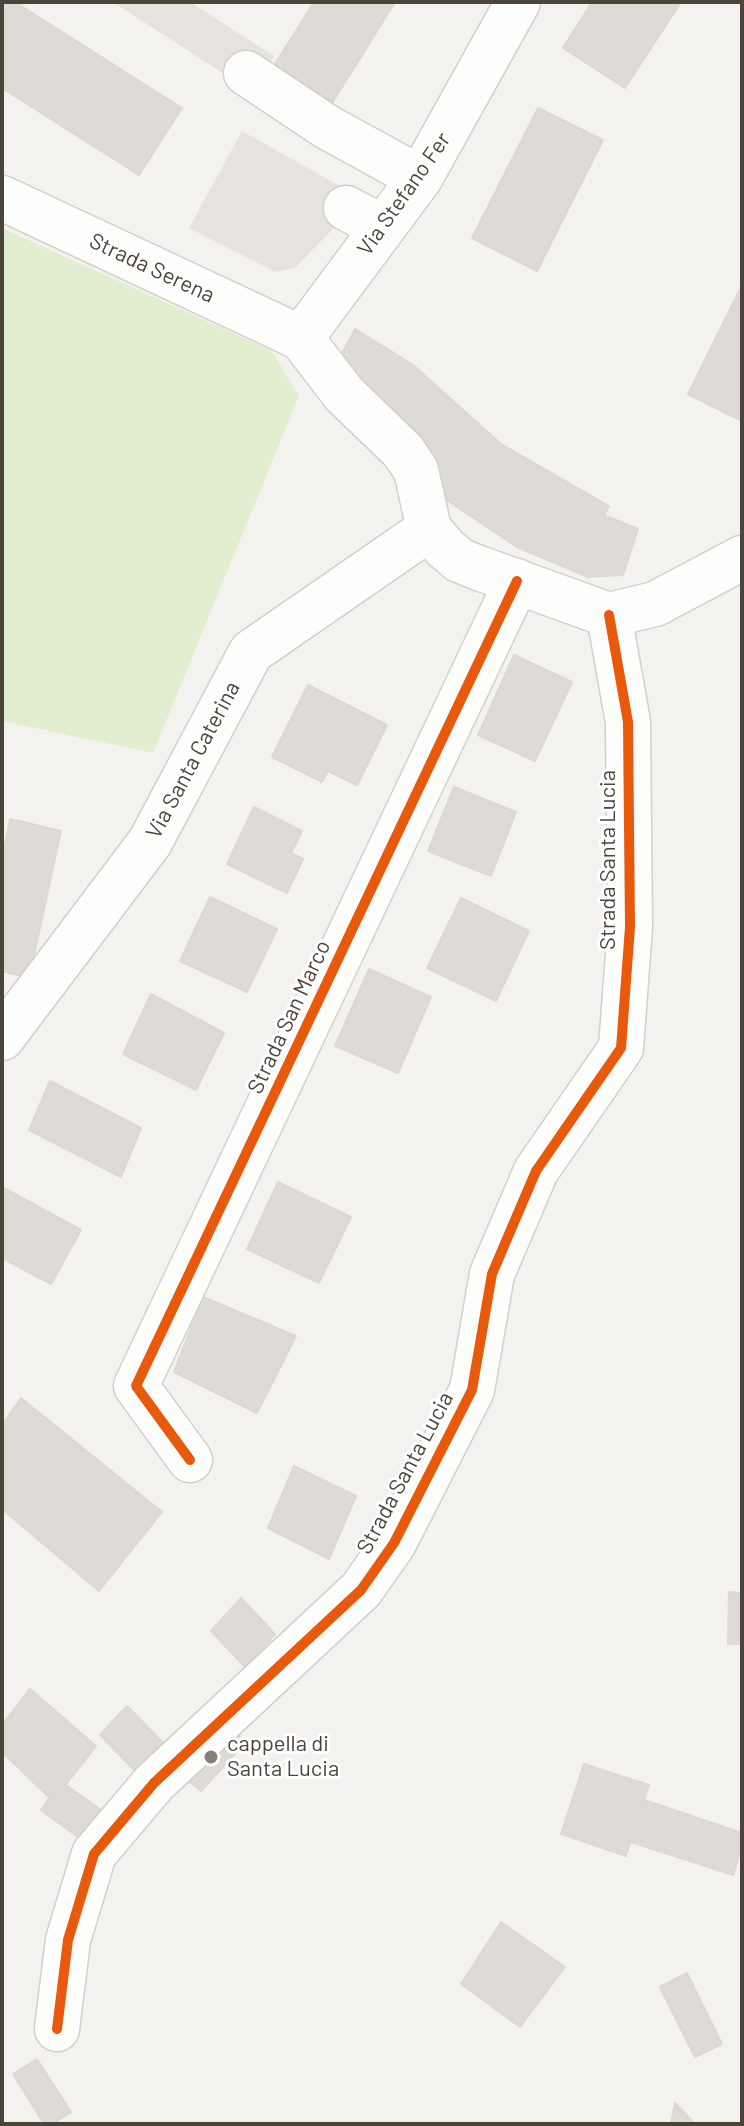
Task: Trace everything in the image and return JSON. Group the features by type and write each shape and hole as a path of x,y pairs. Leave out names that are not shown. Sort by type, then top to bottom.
{"street":[{"name":"Via Stefano Fer","path":"301,338 364,218 420,178 518,2"},
{"path":"246,73 327,127 420,178"},
{"name":"Strada Serena","path":"2,198 301,338"},
{"path":"301,338 344,394 403,451 416,470 429,529 459,560 609,615 655,604 742,558"},
{"name":"Via Santa Caterina","path":"2,1038 150,842 251,652 429,529"},
{"name":"Strada San Marco","path":"190,1460 136,1386 517,581"},
{"name":"Strada Santa Lucia","path":"57,2029 68,1940 94,1854 154,1783 361,1590 394,1543 472,1390 492,1274 536,1171 621,1048 630,927 628,722 609,615"}],"green space":[{"path":"2,228 272,351 299,396 153,753 2,721"}],"shaded area":[{"path":"113,2 190,2 274,56 264,73 221,72"},
{"path":"242,131 354,194 334,228 295,268 275,272 189,228"}],"building":[{"path":"2,2 15,2 182,108 139,175 2,88"},
{"path":"314,2 395,2 329,108 270,72"},
{"path":"592,2 681,2 625,88 563,48"},
{"path":"538,108 603,140 537,271 472,238"},
{"path":"742,285 742,421 688,394"},
{"path":"355,329 412,364 501,444 609,506 604,515 638,529 623,575 588,577 517,547 439,495 443,487 427,444 338,361"},
{"path":"514,655 572,682 535,761 478,735"},
{"path":"308,685 387,725 357,785 328,771 322,782 272,757"},
{"path":"454,787 516,812 491,876 428,851"},
{"path":"254,807 302,831 291,853 303,859 287,893 227,864"},
{"path":"10,819 61,831 29,978 2,971 2,860"},
{"path":"210,897 277,929 247,992 180,961"},
{"path":"461,898 529,931 496,1001 427,968"},
{"path":"369,969 431,997 398,1073 335,1046"},
{"path":"151,994 224,1033 196,1090 123,1054"},
{"path":"50,1081 141,1128 121,1177 29,1130"},
{"path":"278,1182 351,1217 319,1283 247,1249"},
{"path":"2,1187 81,1230 51,1284 2,1258"},
{"path":"203,1297 296,1336 257,1413 174,1372"},
{"path":"21,1398 162,1512 99,1591 2,1509 2,1425"},
{"path":"294,1466 356,1496 329,1559 268,1528"},
{"path":"729,1592 742,1593 742,1644 728,1644"},
{"path":"241,1598 275,1634 246,1668 211,1631"},
{"path":"30,1689 96,1746 53,1801 2,1752 2,1725"},
{"path":"127,1706 173,1753 144,1780 100,1735"},
{"name":"cappella di Santa Lucia","path":"229,1722 245,1743 201,1791 176,1771"},
{"path":"584,1764 649,1785 626,1856 561,1834"},
{"path":"66,1785 108,1815 90,1846 41,1810 49,1798 53,1801"},
{"path":"644,1800 742,1833 742,1847 733,1875 631,1842"},
{"path":"501,1922 565,1967 520,2027 461,1984"},
{"path":"687,1973 722,2044 695,2057 660,1987"},
{"path":"37,2059 71,2112 52,2124 44,2124 13,2074"},
{"path":"675,2103 695,2124 671,2124"}],"cycle path":[{"path":"190,1460 136,1386 517,581"},
{"path":"57,2029 68,1940 94,1854 154,1783 361,1590 394,1543 472,1390 492,1274 536,1171 621,1048 630,927 628,722 609,615"}],"place":[{"name":"cappella di Santa Lucia","path":"211,1757"}]}
